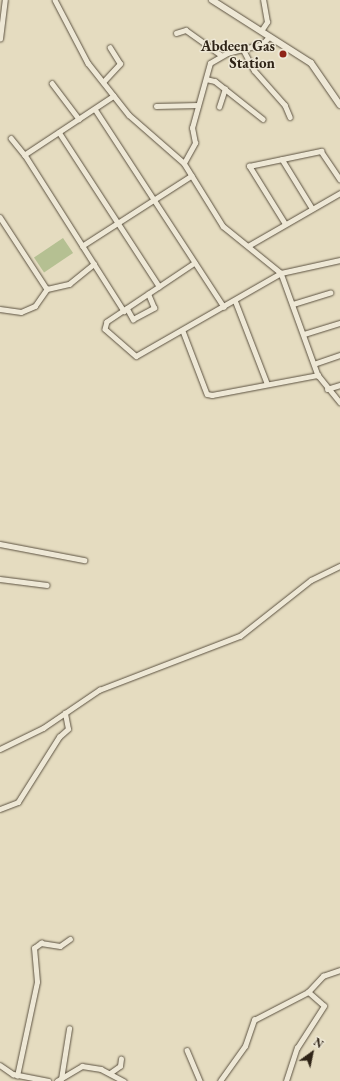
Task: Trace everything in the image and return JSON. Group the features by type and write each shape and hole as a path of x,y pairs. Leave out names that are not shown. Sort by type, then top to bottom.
{"main road":[{"path":"212,0 316,68 340,105"}],"street":[{"path":"0,39 5,0"},
{"path":"55,0 88,63 114,96 140,126 184,163 216,219 281,273 318,375 340,402"},
{"path":"261,31 267,22 264,0"},
{"path":"176,33 186,30 221,56"},
{"path":"184,163 195,144 192,128 198,105 206,89 206,79 210,63 221,56 262,44 269,37"},
{"path":"103,82 120,64 110,48"},
{"path":"243,49 254,70 285,105 290,116"},
{"path":"206,79 225,89 263,119"},
{"path":"52,82 79,119"},
{"path":"219,107 225,89"},
{"path":"25,155 114,96"},
{"path":"156,106 198,105"},
{"path":"95,109 224,307"},
{"path":"59,132 159,286"},
{"path":"11,138 25,155 82,246 133,319 154,308 148,294"},
{"path":"285,224 249,166 321,151 340,179"},
{"path":"282,159 312,208"},
{"path":"82,246 191,176"},
{"path":"248,246 340,193"},
{"path":"0,217 47,289"},
{"path":"195,263 107,322 105,329 136,356 183,331 281,273 340,260"},
{"path":"0,309 21,312 35,306 47,289 68,284 94,264"},
{"path":"293,304 330,292"},
{"path":"235,300 267,383"},
{"path":"304,334 340,323"},
{"path":"183,331 208,394 318,375"},
{"path":"314,364 340,355"},
{"path":"328,389 340,385"},
{"path":"0,544 84,560"},
{"path":"0,749 43,728 99,690 125,678 240,636 311,580 340,566"},
{"path":"0,579 47,585"},
{"path":"0,809 18,802 59,738 68,729 65,713"},
{"path":"17,1076 36,986 34,948 41,943 60,946 70,939"},
{"path":"220,1081 245,1046 254,1020 308,992 323,976 340,970"},
{"path":"286,1081 297,1048 324,1006 308,992"},
{"path":"59,1080 69,1029"},
{"path":"187,1050 200,1081"},
{"path":"110,1073 120,1066 121,1059"},
{"path":"0,1065 17,1076 48,1081"},
{"path":"59,1080 82,1066 110,1073 124,1081"}],"green space":[{"path":"63,238 73,253 44,272 34,258"}],"place":[{"name":"Abdeen Gas Station","path":"283,54"}]}
